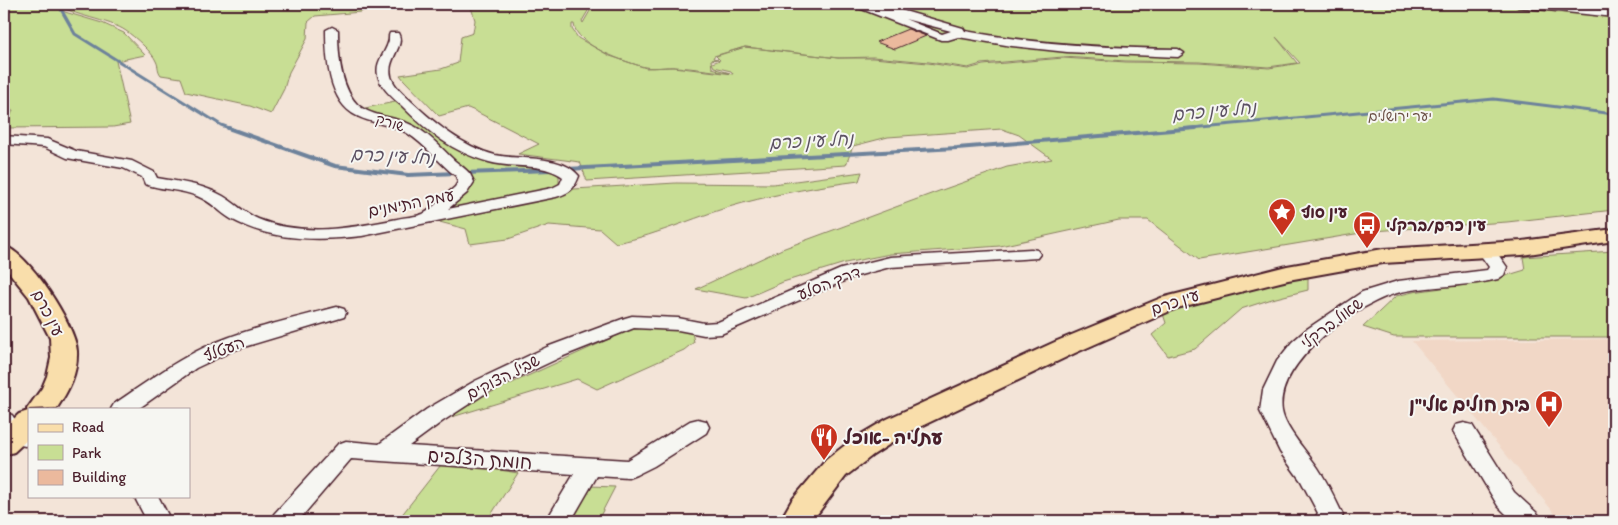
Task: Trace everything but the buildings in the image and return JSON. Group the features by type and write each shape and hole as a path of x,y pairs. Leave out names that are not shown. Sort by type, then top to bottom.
{"main road":[{"name":"עין כרם","path":"796,521 836,468 897,426 1149,310 1201,294 1337,263 1400,254 1522,248 1614,235"},
{"name":"עין כרם","path":"4,253 23,271 38,291 63,336 64,361 60,381 52,396 42,408"}],"street":[{"path":"858,4 941,37 957,34 1054,49 1178,53"},
{"path":"870,4 959,30 957,34"},
{"path":"1518,4 1614,14"},
{"name":"שורק","path":"332,30 331,45 341,90 348,103 359,112 413,131 462,174 466,182 461,190 440,209 425,218"},
{"name":"עמק התימנים","path":"4,140 46,143 72,154 127,164 149,175 150,180 157,184 179,185 215,197 235,215 259,225 290,232 338,234 556,192 567,187 571,176 564,170 554,166 496,160 453,144 441,136 389,88 384,76 384,60 395,42 394,35"},
{"name":"שאול ברקלי","path":"1328,518 1310,475 1288,446 1271,411 1273,390 1284,366 1299,346 1314,333 1370,296 1398,287 1492,275 1498,271 1498,267 1486,250"},
{"name":"דרך הסלע","path":"632,322 678,324 704,330 721,328 847,273 890,262 1032,254"},
{"name":"העטלף","path":"123,408 189,364 213,352 239,341 337,313"},
{"name":"שביל הצוקים","path":"384,452 435,415 482,386 554,352 632,322"},
{"name":"חומת הצלפים","path":"283,521 346,450 628,469 642,464 684,434 698,427"},
{"path":"1464,431 1506,499 1529,521"},
{"path":"558,521 590,467"},
{"path":"147,498 159,521"}],"shaded area":[{"name":"בית חולים אלי\"ן","path":"1614,339 1614,520 1556,515 1412,341"}],"green space":[{"path":"4,4 53,4 65,12 102,23 124,33 145,55 116,61 130,124 113,127 6,128 13,110 4,109"},
{"path":"59,4 374,4 361,12 315,16 308,22 307,39 289,72 284,89 271,114 250,106 186,92 181,78 161,75 156,61 151,54 129,33 119,27 71,11"},
{"name":"יער ירושלים","path":"470,4 592,4 582,21 583,23 594,4 720,4 722,9 722,4 882,4 938,21 884,4 1614,4 1614,210 1507,222 1373,231 1199,260 1148,220 1119,220 1000,246 890,254 845,263 783,282 746,298 696,289 782,249 939,191 1007,167 1052,159 1019,135 1002,129 888,137 853,146 846,165 587,181 580,162 518,154 539,144 475,111 468,108 439,116 400,75 441,69 458,63 461,37 473,33 475,20","holes":["572,24 574,24 577,32 583,39 591,46 578,38 572,29","1276,37 1300,63 1269,68 1199,63 1126,62 1063,58 983,65 968,69 873,58 838,58 873,57 968,68 981,64 1063,57 1126,61 1199,62 1268,67 1297,63","745,47 716,56 720,60 712,63 714,67 731,71 733,74 673,67 730,73 712,68 711,60 718,59 713,58 714,56"]},
{"path":"395,102 457,149 484,161 550,171 559,175 559,184 549,189 445,211 470,182 416,129 371,113 365,108"},
{"path":"862,172 859,181 801,190 743,203 648,235 616,243 600,229 549,225 508,239 470,244 466,229 432,220 574,189 676,183 773,184"},
{"path":"1614,251 1614,337 1394,337 1363,327 1396,296 1485,282 1525,270 1523,257"},
{"path":"1308,276 1308,290 1241,309 1195,349 1168,356 1152,335 1166,323 1163,314 1208,299"},
{"path":"638,326 672,326 692,332 694,342 684,350 597,389 577,379 452,417 448,412"},
{"path":"444,461 518,473 487,521 397,521"},
{"path":"590,486 615,487 599,518 604,521 569,521"}],"waterway":[{"name":"נחל עין כרם","path":"58,4 75,34 221,125 232,129"},
{"name":"נחל עין כרם","path":"1181,129 1494,99 1614,114"},
{"name":"נחל עין כרם","path":"228,128 335,166 408,175 457,173"},
{"name":"נחל עין כרם","path":"567,169 957,148 1196,128"},
{"name":"נחל עין כרם","path":"464,173 552,170"}],"place":[{"name":"עין סוף","path":"1282,236"},
{"name":"עין כרם/ברקלי","path":"1367,249"},
{"name":"בית חולים אלי\"ן","path":"1549,428"},
{"name":"עתליה -אוכל","path":"824,461"}]}
